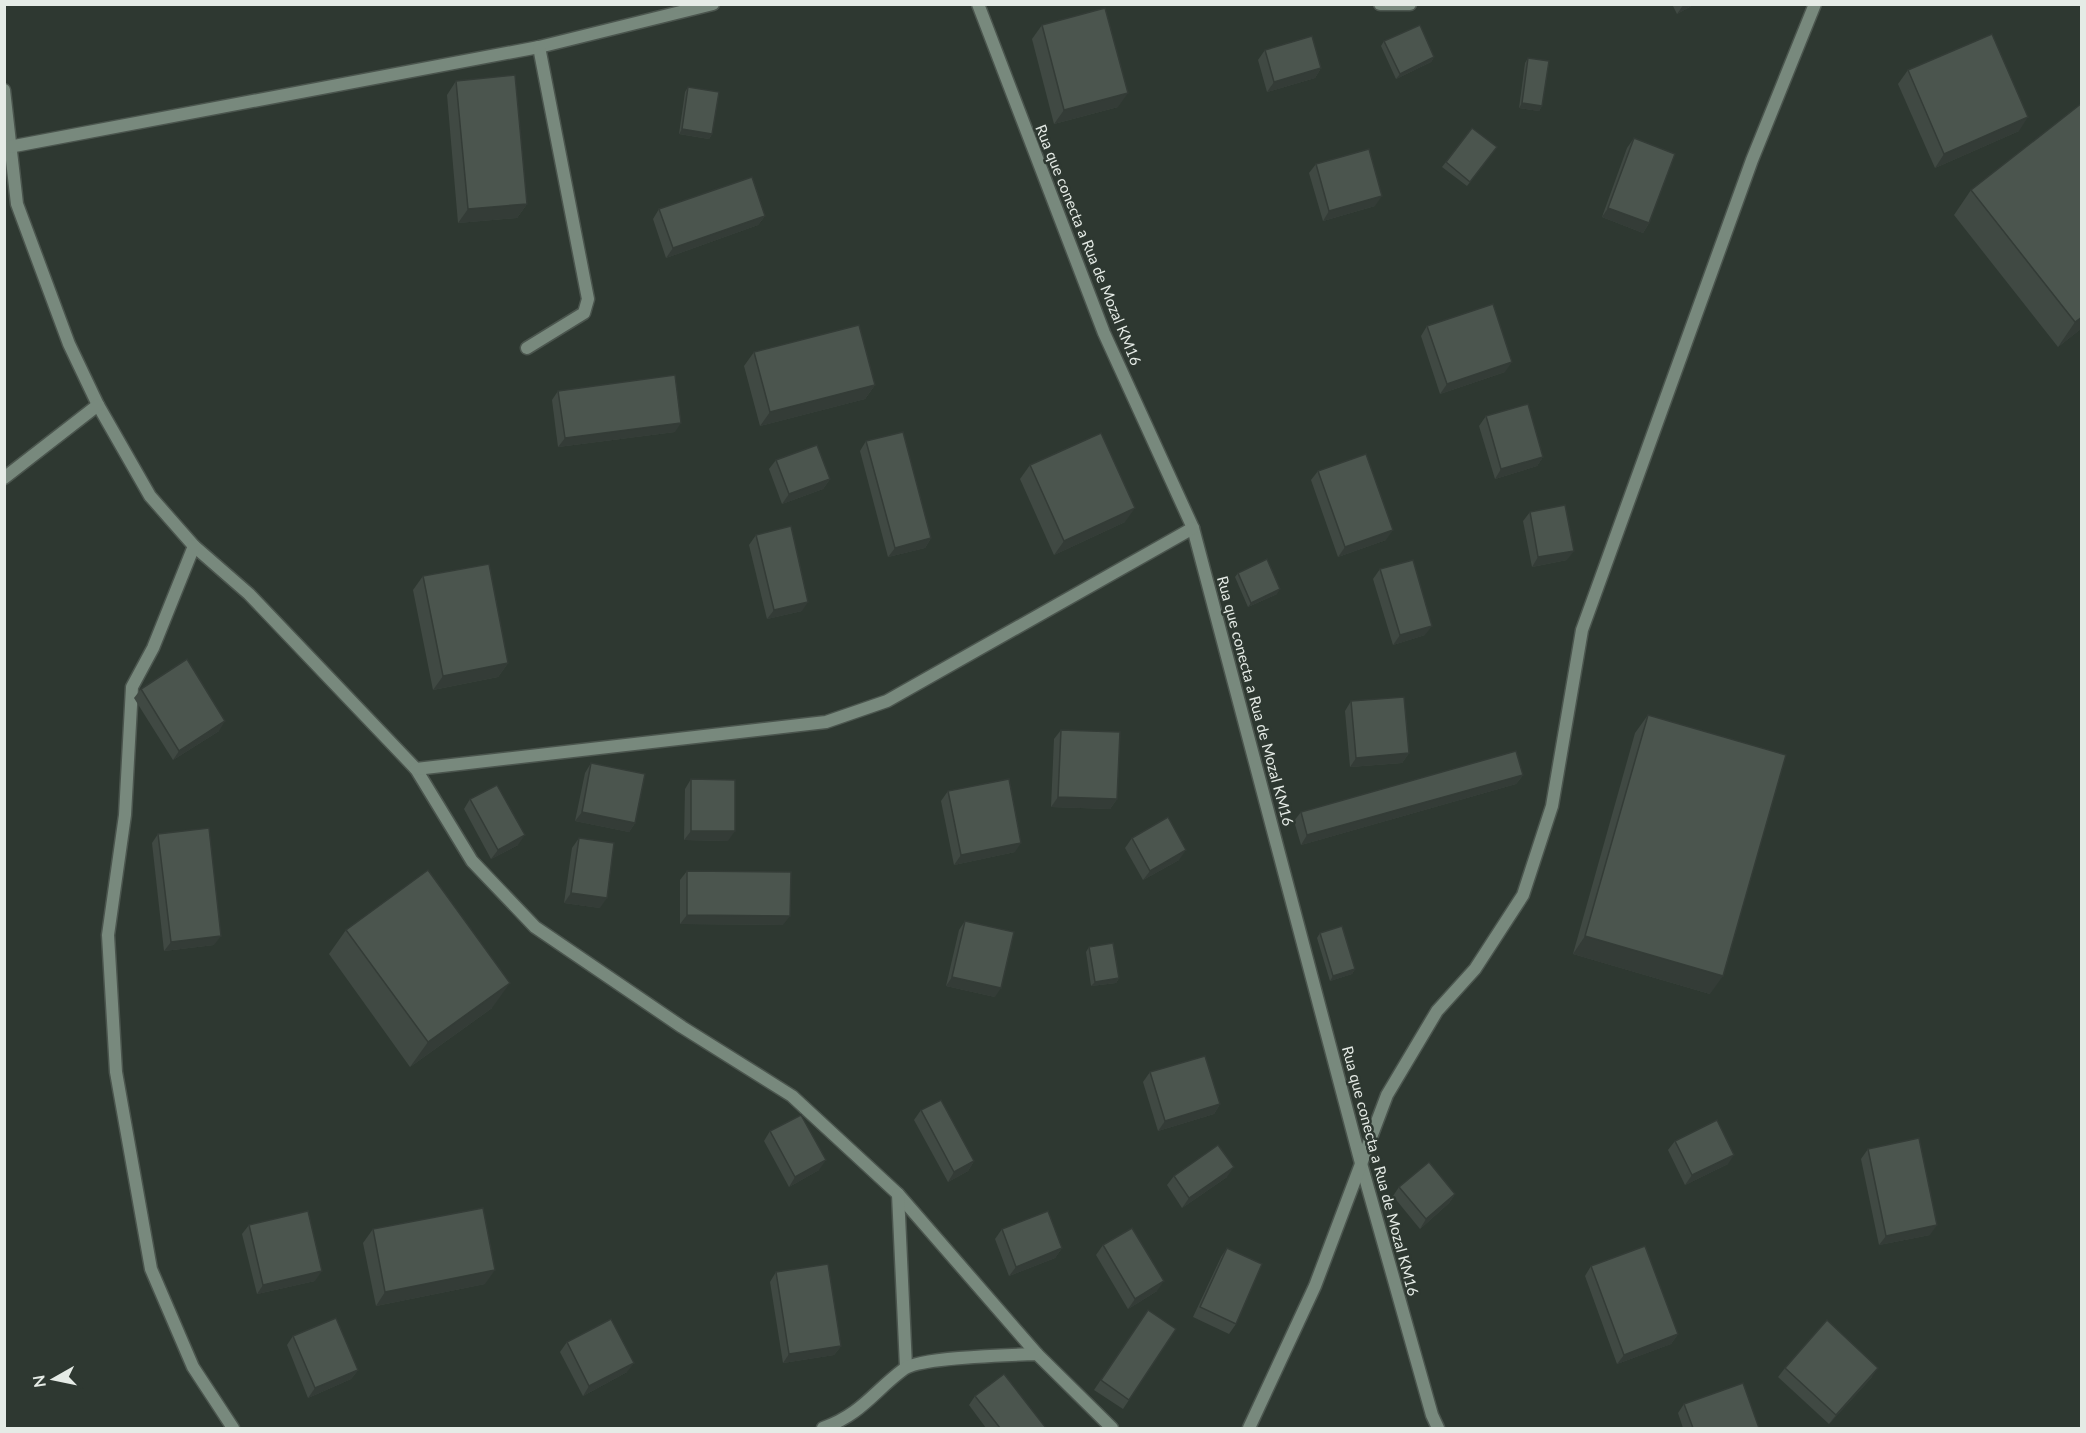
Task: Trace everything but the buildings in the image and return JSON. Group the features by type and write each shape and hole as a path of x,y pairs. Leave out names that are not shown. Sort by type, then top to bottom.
{"street":[{"path":"9,147 539,47 713,4"},
{"path":"1380,4 1410,4"},
{"path":"1250,1428 1315,1286 1388,1095 1437,1011 1474,969 1523,895 1552,806 1582,630 1752,160 1815,4"},
{"name":"Rua que conecta a Rua de Mozal KM16","path":"982,5 1104,333 1193,528 1362,1167 1432,1415 1438,1428"},
{"path":"527,348 584,313 588,299 539,47"},
{"path":"4,90 17,204 69,344 98,405 150,496 194,546 249,594 416,769 472,861 535,927 682,1027 792,1096 898,1194 1037,1354 1112,1428"},
{"path":"4,478 98,405"},
{"path":"416,769 826,722 887,701 1193,528"},
{"path":"194,546 153,648 132,687 125,815 108,935 116,1072 151,1269 194,1367 233,1428"},
{"path":"898,1194 906,1367"},
{"path":"823,1428 844,1421 906,1367 971,1356 1037,1354"}]}
